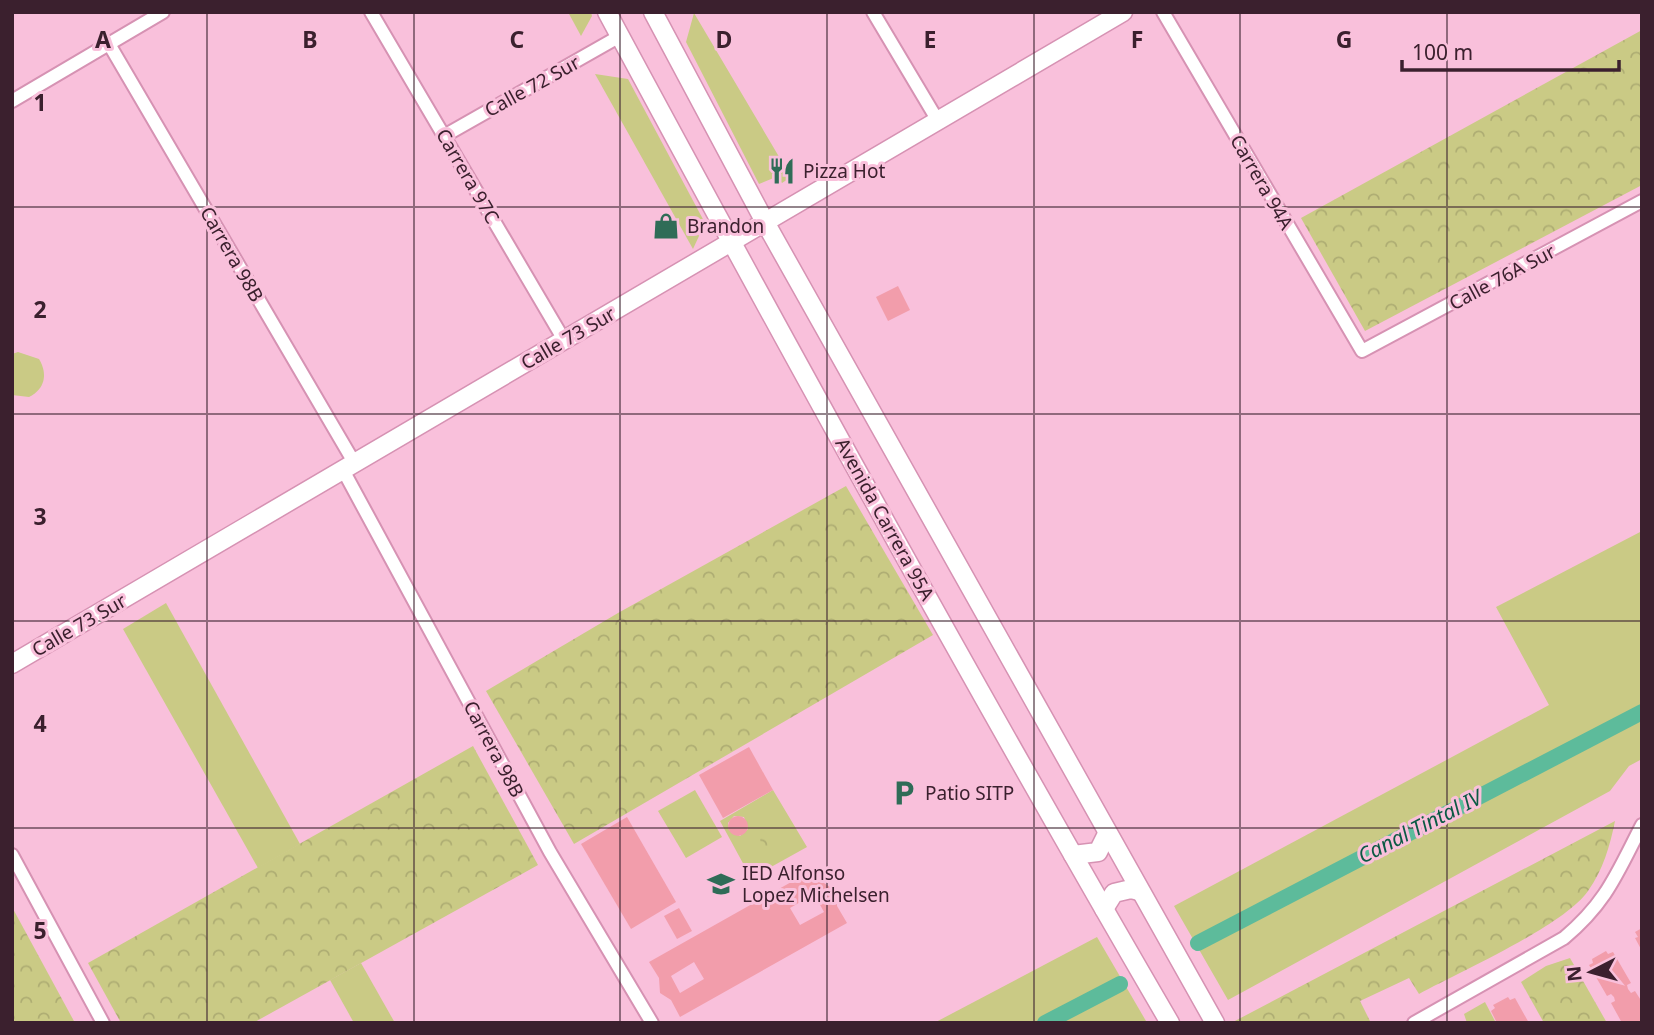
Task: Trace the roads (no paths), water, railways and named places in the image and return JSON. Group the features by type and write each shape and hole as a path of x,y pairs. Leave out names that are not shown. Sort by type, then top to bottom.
{"main road":[{"name":"Avenida Carrera 95A","path":"607,12 731,242 1073,855 1170,1023"},
{"name":"Calle 73 Sur","path":"12,664 1123,12"},
{"name":"Avenida Carrera 95A","path":"655,13 765,222 1215,1023"},
{"path":"1073,855 1098,852 1107,834"},
{"path":"1104,909 1114,893 1130,889 1139,891"}],"street":[{"path":"12,102 163,12"},
{"name":"Carrera 97C","path":"371,12 564,340"},
{"path":"873,12 938,121"},
{"name":"Carrera 94A","path":"1163,12 1362,351"},
{"name":"Calle 72 Sur","path":"444,136 620,36"},
{"name":"Carrera 98B","path":"108,44 349,467 550,852 652,1023"},
{"name":"Calle 76A Sur","path":"1362,351 1642,201"},
{"path":"1413,1023 1564,938 1576,928 1611,888 1642,825"},
{"path":"12,855 103,1023"}],"waterway":[{"name":"Canal Tintal IV","path":"1198,943 1642,712"},
{"name":"Canal Tintal IV","path":"1045,1023 1120,984"}],"place":[{"name":"Pizza Hot","path":"782,171"},
{"name":"Brandon","path":"666,226"},
{"name":"Patio SITP","path":"904,793"},
{"name":"IED Alfonso Lopez Michelsen","path":"721,884"}]}
